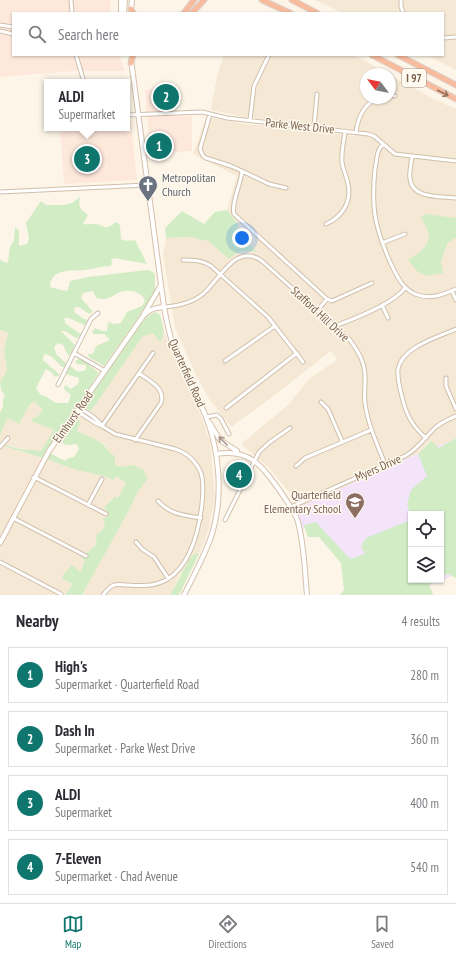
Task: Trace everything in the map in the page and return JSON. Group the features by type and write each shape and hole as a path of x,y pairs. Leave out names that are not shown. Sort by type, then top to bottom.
{"highway":[{"path":"185,12 194,0"},
{"path":"193,12 204,0"},
{"path":"262,0 288,12"},
{"path":"270,0 292,12"},
{"path":"292,0 315,12"},
{"path":"299,0 320,12"},
{"path":"131,63 132,56"},
{"name":"I 97","path":"374,56 456,99"},
{"name":"I 97","path":"400,56 456,85"}],"main road":[{"path":"121,0 123,12"},
{"path":"123,12 124,0"},
{"path":"132,0 132,12"},
{"name":"Quarterfield Road","path":"131,63 168,328 176,354 207,419 216,454 218,494 214,524 206,551 184,595"},
{"path":"141,319 161,285"},
{"name":"Elmhurst Road","path":"0,543 49,451 78,409 141,319 147,312 164,307"},
{"path":"207,419 223,443 255,461 271,479 291,506 298,520 307,595"},
{"path":"216,454 230,452 244,455"}],"street":[{"path":"71,0 72,12"},
{"path":"402,0 401,6 403,12"},
{"path":"0,25 12,27"},
{"path":"0,32 12,34"},
{"path":"444,38 456,37"},
{"path":"76,56 83,79"},
{"path":"250,120 254,86 269,56"},
{"path":"314,127 317,94"},
{"path":"356,132 358,119 369,104"},
{"name":"Parke West Drive","path":"130,115 192,112 227,118 356,132 374,136 395,154 456,161"},
{"path":"210,114 200,149 201,153 206,158 231,166 269,184 286,188"},
{"path":"326,224 337,218 348,200 348,183 342,163 345,131"},
{"path":"383,144 377,154 373,199 376,223 382,243 396,275 405,288 415,294 430,297 440,296 456,289"},
{"path":"412,156 410,180 415,190 423,194 456,198"},
{"path":"242,171 233,208 236,218 327,299 332,301 372,283"},
{"path":"0,192 147,185"},
{"path":"382,243 405,234"},
{"name":"Stafford Hill Drive","path":"221,275 232,262 243,256 253,256 262,261 335,326 354,346 362,360 365,375 365,403 371,430 386,464"},
{"path":"183,260 203,262 221,275 263,312 304,362"},
{"path":"164,307 181,305 198,298 221,275"},
{"path":"335,326 395,298 405,288"},
{"path":"452,291 456,300"},
{"path":"318,311 327,299"},
{"path":"382,305 388,318"},
{"path":"58,385 91,319 98,314"},
{"path":"225,361 275,326"},
{"path":"426,438 413,426 406,413 398,381 400,364 406,354 414,348 456,329"},
{"path":"102,426 153,352"},
{"path":"74,353 105,371"},
{"path":"226,408 297,353"},
{"path":"135,440 161,403 163,396 157,386 138,373"},
{"path":"446,378 446,386 456,409"},
{"path":"322,402 328,409 342,441"},
{"path":"78,409 80,413 94,423 115,434 179,450 194,462 200,472 203,482 200,518 195,540 179,570 157,584 146,586 115,585 109,588 103,595"},
{"path":"207,419 217,415 221,419 229,434"},
{"name":"Myers Drive","path":"291,506 410,453 440,424 456,416"},
{"path":"225,520 262,449 290,428"},
{"path":"296,466 305,458 371,430"},
{"path":"0,447 8,438"},
{"path":"34,477 106,514"},
{"path":"88,505 102,479"},
{"path":"158,501 174,513 200,518"},
{"path":"13,518 86,556"},
{"path":"136,542 142,549 154,557 168,578"},
{"path":"0,562 61,594"}],"shaded area":[{"path":"0,0 111,0 110,12 12,12 12,56 119,56 125,71 76,71 0,77"},
{"path":"315,0 456,0 456,70 429,56 444,56 444,12 340,12"},
{"path":"224,56 356,56 378,68 360,68 360,104 396,104 396,78 456,109 456,438 439,448 430,441 418,454 297,508 294,498 269,468 241,444 289,404 309,379 337,360 331,351 231,427 209,399 196,375 175,328 163,254 166,238 190,237 208,241 229,259 234,254 248,250 256,251 238,231 238,224 227,210 237,176 193,154 206,117 247,124 354,136 360,130 245,117 211,110 217,76"},
{"path":"171,87 173,116 192,116 192,151 150,154 145,90"},
{"path":"131,121 137,180 64,184 60,131 130,131"},
{"path":"163,327 171,352 200,413 210,442 215,499 207,535 199,554 196,553 180,574 170,595 82,595 146,476 144,470 133,465 119,467 115,464 115,457 109,453 105,445 77,431 80,422 75,417 85,402 93,408 143,336 153,333 156,337 162,339"},
{"path":"0,330 8,333 4,351 7,370 0,382"},
{"path":"34,401 43,410 34,422 55,430 41,452 4,445 22,452 55,461 77,470 85,470 113,480 116,476 126,483 117,499 113,497 105,508 108,513 106,518 104,518 105,526 96,539 96,544 93,549 84,559 84,564 80,572 72,566 63,579 70,582 72,585 65,595 0,595 0,436 7,418 19,423 30,404"},
{"name":"Quarterfield Elementary School","path":"456,439 455,575 444,579 444,511 408,511 408,583 435,583 430,585 398,588 348,588 346,568 308,524 302,530 295,509 422,452"}],"green space":[{"path":"80,197 80,207 88,215 83,224 96,224 108,227 116,222 120,225 121,239 127,241 135,240 147,264 114,258 111,260 112,264 110,266 68,271 58,274 54,276 50,287 65,291 68,290 70,281 88,277 147,270 153,272 155,275 155,294 104,366 90,358 87,354 93,354 96,346 110,340 104,334 93,334 92,332 95,328 102,331 107,331 108,322 114,324 121,323 127,312 142,306 145,301 141,295 127,291 117,293 107,299 104,299 96,298 93,291 83,293 81,298 93,312 89,314 79,307 75,307 74,312 88,320 87,324 84,325 69,318 64,318 66,324 81,334 78,338 76,338 65,331 61,331 75,345 70,356 63,345 58,343 54,347 56,354 66,363 65,367 62,367 51,356 44,354 43,360 60,375 55,377 46,369 36,389 41,395 56,403 68,403 71,395 64,389 65,385 71,389 78,384 79,378 66,374 70,366 78,372 86,370 86,365 77,364 75,361 81,358 99,373 43,458 4,446 41,451 54,430 32,420 32,418 37,417 43,410 34,401 30,404 19,424 7,418 0,436 0,413 3,406 3,398 5,396 1,390 0,382 7,370 4,351 8,333 0,330 0,259 8,263 10,247 14,240 15,227 19,231 19,246 27,244 29,238 26,223 41,201 46,205 64,205 72,203"},
{"path":"227,210 238,224 238,231 257,252 242,252 235,254 229,259 208,241 190,237 166,238 165,228 182,211 204,224 215,212"},
{"path":"425,214 456,218 456,238 448,242 441,261 443,273 426,276 417,271 408,260 415,256 427,244 429,236 428,231 421,217"},
{"path":"155,312 160,315 163,325 163,336 160,342 153,333 143,336 91,411 88,410 85,402 137,328 147,317"},
{"path":"75,417 79,419 80,422 77,431 95,439 103,445 115,456 115,464 119,467 133,465 144,470 148,478 138,491 82,595 65,595 72,585 70,582 63,579 63,575 72,565 80,572 84,564 84,560 79,554 82,551 86,553 95,546 95,535 99,534 105,526 103,518 106,518 108,513 104,508 114,497 118,498 126,483 116,476 114,480 100,475 73,469 46,459 50,453 65,461 74,457 79,449 77,444 65,445 60,440"},
{"path":"456,438 456,578 448,574 444,576 444,511 409,511 407,504 411,490 427,476 418,454 431,441 439,448"},
{"path":"408,521 408,583 432,583 429,585 433,594 340,595 344,590 341,563 319,537 308,537 304,525 316,522 350,559 365,554 361,547 366,538"},
{"path":"196,553 199,554 179,595 170,595 190,558"}],"place":[{"name":"Dash In","path":"166,97"},
{"name":"High's","path":"159,146"},
{"name":"ALDI","path":"87,159"},
{"name":"Metropolitan Church","path":"148,202"},
{"name":"7-Eleven","path":"239,475"},
{"name":"Quarterfield Elementary School","path":"355,519"}]}
